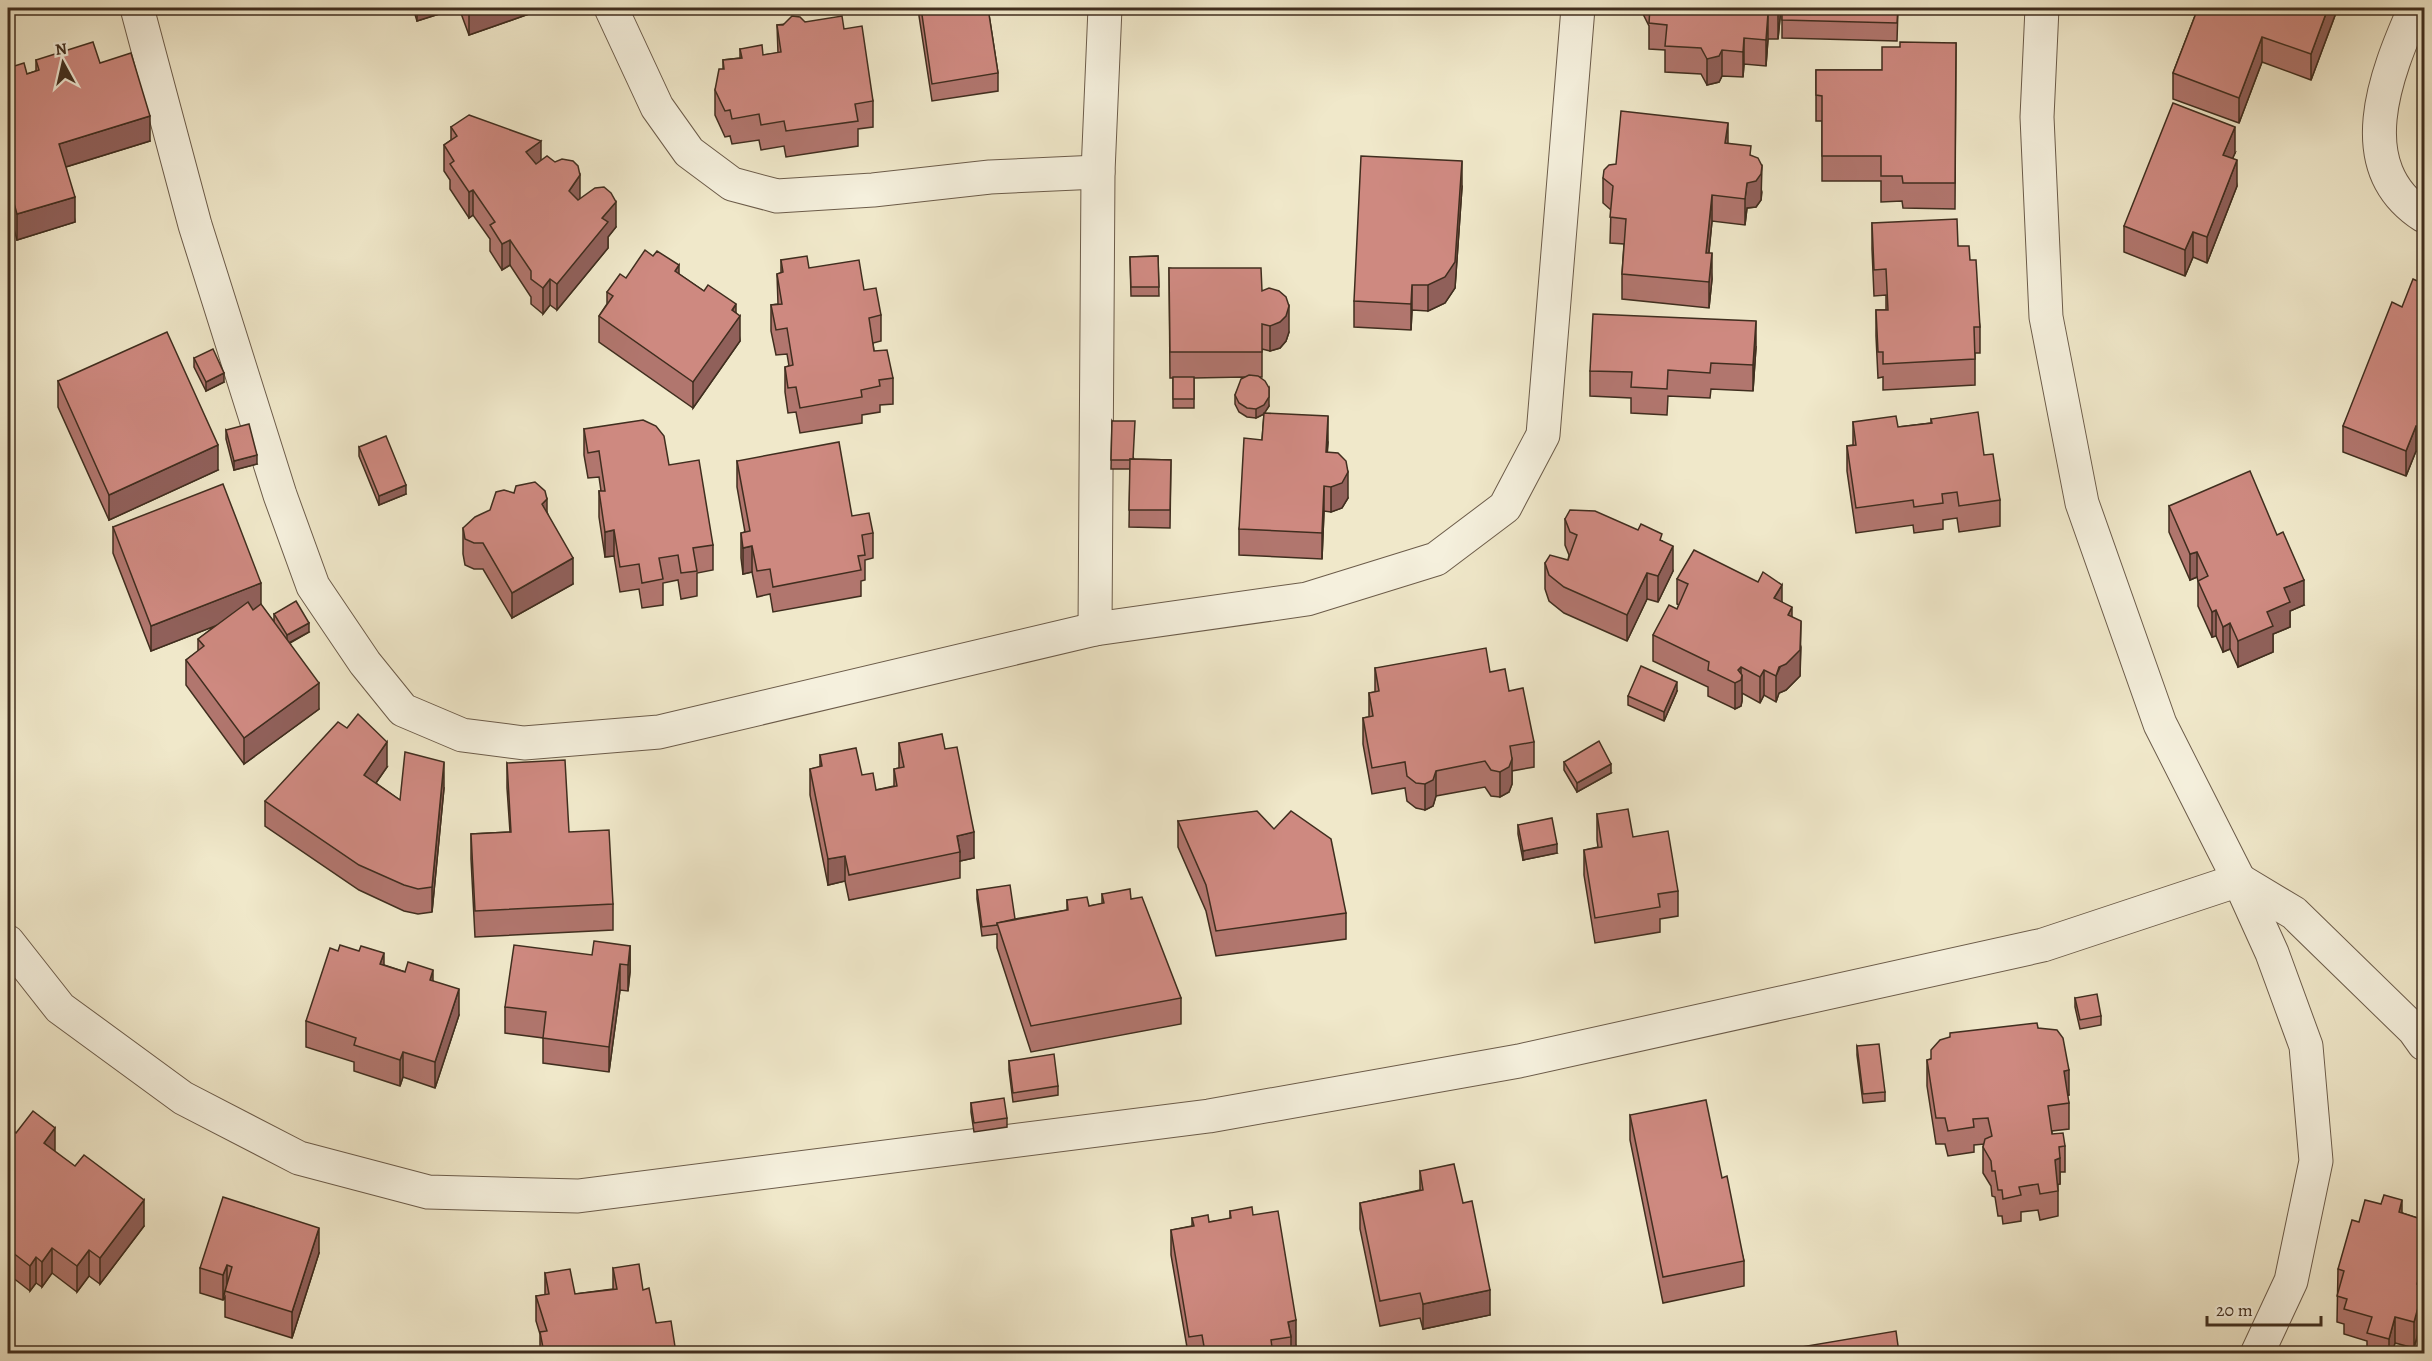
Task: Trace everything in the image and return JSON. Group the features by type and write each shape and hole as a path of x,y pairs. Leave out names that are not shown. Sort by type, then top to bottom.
{"street":[{"path":"137,8 195,225 280,495 313,586 365,663 403,710 462,735 524,743 659,732 1095,629 1307,599 1436,559 1505,507 1543,435 1578,8"},
{"path":"611,8 657,107 689,152 732,184 777,196 873,190 990,177 1098,172"},
{"path":"1095,629 1098,172 1105,8"},
{"path":"2042,8 2037,117 2046,317 2082,503 2160,724 2239,880 2272,953 2306,1046 2316,1161 2291,1281 2257,1353"},
{"path":"2415,8 2388,78 2377,125 2387,176 2407,205 2424,216"},
{"path":"8,942 60,1008 183,1098 298,1158 428,1192 578,1197 1209,1116 1519,1061 2043,945 2239,880 2294,913 2414,1030 2424,1044"}],"building":[{"path":"921,8 988,8 998,73 932,84"},
{"path":"1650,8 1779,8 1778,14 1768,13 1766,40 1744,38 1743,52 1722,50 1719,56 1707,59 1701,48 1665,46 1667,25 1649,23"},
{"path":"1782,8 1898,8 1897,23 1782,20"},
{"path":"2198,8 2328,8 2311,54 2262,37 2239,98 2173,73"},
{"path":"792,16 800,17 805,22 842,16 844,29 862,26 873,101 855,104 858,121 786,131 784,121 761,125 759,114 732,119 730,110 725,111 715,90 719,69 724,69 723,60 742,58 740,49 762,45 763,55 781,52 777,25 783,25"},
{"path":"93,42 100,63 131,53 150,116 59,144 75,197 17,214 8,182 8,68 24,63 27,74 39,70 36,60"},
{"path":"1900,42 1956,43 1955,183 1903,183 1902,176 1881,176 1881,156 1822,156 1822,96 1816,95 1816,70 1882,70 1882,47 1900,47"},
{"path":"2173,103 2235,127 2223,155 2237,160 2207,237 2193,232 2185,250 2124,226"},
{"path":"1621,111 1728,123 1725,143 1751,146 1750,155 1758,158 1762,166 1761,174 1756,181 1747,183 1745,199 1712,195 1706,253 1712,253 1709,282 1622,274 1626,219 1610,217 1613,186 1603,178 1604,170 1609,165 1616,164"},
{"path":"469,115 541,141 526,152 536,164 547,156 555,162 562,159 573,161 578,166 580,175 569,191 578,200 595,188 604,187 616,202 602,218 608,222 557,284 550,279 543,288 531,279 531,271 510,240 502,244 490,225 495,222 473,190 469,192 450,164 454,161 444,145 457,136 451,127"},
{"path":"1361,156 1462,161 1455,262 1445,277 1428,285 1412,285 1411,304 1354,301"},
{"path":"1957,219 1958,246 1969,246 1970,260 1976,260 1980,327 1974,327 1975,359 1883,364 1883,352 1878,352 1876,310 1888,310 1886,269 1874,270 1872,223"},
{"path":"645,250 653,256 657,251 679,265 675,271 704,291 708,285 736,304 732,310 740,316 693,382 599,316 613,296 607,292 620,274 626,278"},
{"path":"807,256 809,268 859,260 864,290 876,288 881,315 869,318 874,351 887,350 893,378 879,380 880,386 861,390 862,397 800,408 796,387 788,388 785,367 793,365 787,328 776,330 771,305 782,304 777,274 783,272 781,260"},
{"path":"1158,256 1159,287 1131,287 1130,257"},
{"path":"1169,268 1261,268 1262,291 1269,288 1279,291 1286,297 1289,306 1286,316 1280,322 1270,326 1262,324 1262,352 1170,352"},
{"path":"2413,279 2424,284 2424,429 2416,426 2406,451 2343,426 2392,302 2402,307"},
{"path":"1593,314 1756,321 1753,365 1711,363 1710,373 1668,370 1667,389 1631,387 1632,372 1590,371"},
{"path":"167,332 218,445 109,495 58,381"},
{"path":"213,349 224,373 206,382 194,358"},
{"path":"1249,375 1258,376 1269,388 1269,397 1264,405 1256,409 1247,408 1239,403 1235,395 1241,379"},
{"path":"1173,377 1194,377 1194,399 1173,399"},
{"path":"1978,412 1984,455 1993,454 2000,500 1959,506 1957,492 1942,494 1943,503 1914,507 1913,500 1856,508 1847,446 1856,445 1853,422 1896,416 1898,427 1932,423 1931,419"},
{"path":"1264,413 1328,416 1326,452 1338,453 1346,461 1348,472 1342,483 1331,487 1324,486 1322,533 1239,529 1244,438 1262,440"},
{"path":"643,420 656,426 664,436 669,465 699,460 713,545 693,548 697,571 681,573 678,555 659,558 663,579 642,583 639,564 620,567 614,530 605,532 599,491 605,491 599,451 588,453 584,429"},
{"path":"1112,421 1135,421 1133,459 1111,460"},
{"path":"249,424 257,455 234,461 226,430"},
{"path":"386,436 406,485 379,496 359,447"},
{"path":"839,442 852,516 869,513 873,533 862,535 865,555 858,556 861,570 773,587 770,569 757,571 752,546 743,548 741,533 750,531 737,461"},
{"path":"1130,459 1171,460 1170,510 1129,510"},
{"path":"2250,471 2277,535 2283,532 2304,580 2284,588 2290,602 2267,612 2273,626 2238,641 2230,623 2223,627 2216,610 2212,612 2198,581 2208,576 2197,552 2190,554 2169,506"},
{"path":"535,482 545,491 547,499 542,504 573,558 512,593 483,543 474,543 465,539 463,528 475,517 490,510 496,492 504,490 514,493 516,486"},
{"path":"223,484 261,583 151,626 113,527"},
{"path":"1570,510 1595,511 1638,530 1641,524 1662,534 1660,540 1673,546 1658,576 1647,573 1627,615 1564,587 1549,575 1545,563 1550,555 1568,560 1577,535 1570,532 1565,519"},
{"path":"1694,550 1758,582 1763,572 1782,585 1774,598 1792,607 1788,615 1801,621 1800,650 1786,664 1779,667 1776,676 1764,670 1760,677 1741,667 1738,670 1742,675 1741,680 1735,683 1708,670 1709,662 1653,635 1669,605 1677,609 1688,584 1677,579"},
{"path":"296,601 309,623 287,635 274,614"},
{"path":"248,602 253,610 261,604 319,683 244,738 186,660 204,646 198,639"},
{"path":"1486,648 1490,672 1505,669 1509,691 1523,688 1534,742 1510,746 1512,759 1509,767 1500,772 1491,770 1485,761 1436,771 1433,780 1425,784 1416,783 1407,776 1405,762 1372,768 1363,718 1373,716 1369,693 1379,691 1375,668"},
{"path":"1641,666 1677,682 1664,712 1628,696"},
{"path":"358,714 387,742 364,775 400,800 405,752 444,762 432,887 418,889 404,885 359,865 265,801 338,722 347,728"},
{"path":"942,734 945,749 957,747 974,832 957,836 960,852 849,875 845,856 828,859 810,769 822,766 820,755 856,748 862,775 873,773 876,790 897,786 894,769 904,767 899,743"},
{"path":"1599,741 1611,764 1577,783 1564,762"},
{"path":"565,760 569,832 609,830 613,904 475,911 471,834 511,832 507,763"},
{"path":"1628,809 1633,837 1668,831 1678,891 1658,894 1660,907 1595,918 1584,850 1602,847 1597,814"},
{"path":"1257,811 1274,829 1291,811 1331,839 1346,913 1216,931 1206,885 1178,821"},
{"path":"1552,818 1557,844 1523,851 1518,825"},
{"path":"1010,885 1015,919 982,927 977,890"},
{"path":"1130,889 1131,899 1142,897 1181,998 1031,1026 997,923 1068,910 1067,900 1087,897 1089,906 1104,903 1102,894"},
{"path":"594,941 630,946 628,965 620,964 609,1047 543,1038 546,1012 505,1007 514,945 592,955"},
{"path":"340,945 359,951 361,946 384,953 380,964 405,972 408,962 433,970 430,980 459,989 435,1062 403,1052 400,1060 354,1045 356,1038 306,1021 330,948 338,951"},
{"path":"2097,994 2101,1016 2080,1020 2075,998"},
{"path":"2037,1023 2038,1028 2057,1030 2063,1038 2069,1070 2064,1071 2069,1103 2048,1106 2052,1134 2063,1133 2065,1146 2059,1147 2060,1158 2055,1160 2058,1191 2040,1194 2038,1184 2019,1187 2021,1195 2003,1199 2002,1190 1998,1190 1995,1171 1992,1171 1991,1161 1983,1147 1985,1139 1992,1136 1988,1118 1973,1119 1974,1127 1948,1131 1945,1118 1936,1118 1927,1060 1931,1059 1931,1050 1940,1040 1950,1037 1950,1033"},
{"path":"1879,1044 1885,1092 1863,1094 1857,1046"},
{"path":"1054,1054 1058,1086 1013,1093 1009,1061"},
{"path":"1004,1098 1007,1118 974,1123 971,1103"},
{"path":"1706,1100 1722,1178 1727,1176 1744,1261 1663,1277 1630,1115"},
{"path":"33,1111 55,1128 44,1143 75,1166 84,1155 144,1200 100,1258 89,1250 77,1266 52,1248 42,1262 36,1257 30,1266 8,1249 8,1128 16,1133"},
{"path":"1454,1164 1463,1203 1472,1201 1490,1290 1423,1304 1420,1293 1380,1301 1360,1203 1423,1190 1420,1171"},
{"path":"2384,1195 2402,1200 2399,1212 2424,1220 2424,1268 2422,1268 2417,1284 2424,1286 2414,1322 2395,1317 2389,1339 2367,1333 2372,1317 2344,1309 2347,1299 2337,1296 2344,1271 2338,1269 2352,1220 2359,1222 2365,1200 2381,1204"},
{"path":"223,1197 319,1228 292,1312 225,1291 232,1267 227,1265 223,1275 200,1268"},
{"path":"1252,1207 1253,1215 1278,1211 1296,1320 1288,1322 1291,1337 1271,1340 1272,1347 1231,1353 1224,1353 1223,1348 1205,1352 1202,1335 1189,1337 1171,1230 1194,1226 1192,1218 1208,1215 1209,1222 1231,1218 1230,1211"},
{"path":"639,1264 643,1290 649,1288 656,1323 671,1321 676,1353 544,1353 540,1332 547,1331 536,1296 549,1294 545,1273 570,1269 575,1294 617,1289 613,1268"},
{"path":"1896,1331 1899,1353 1790,1353 1789,1349"}]}
